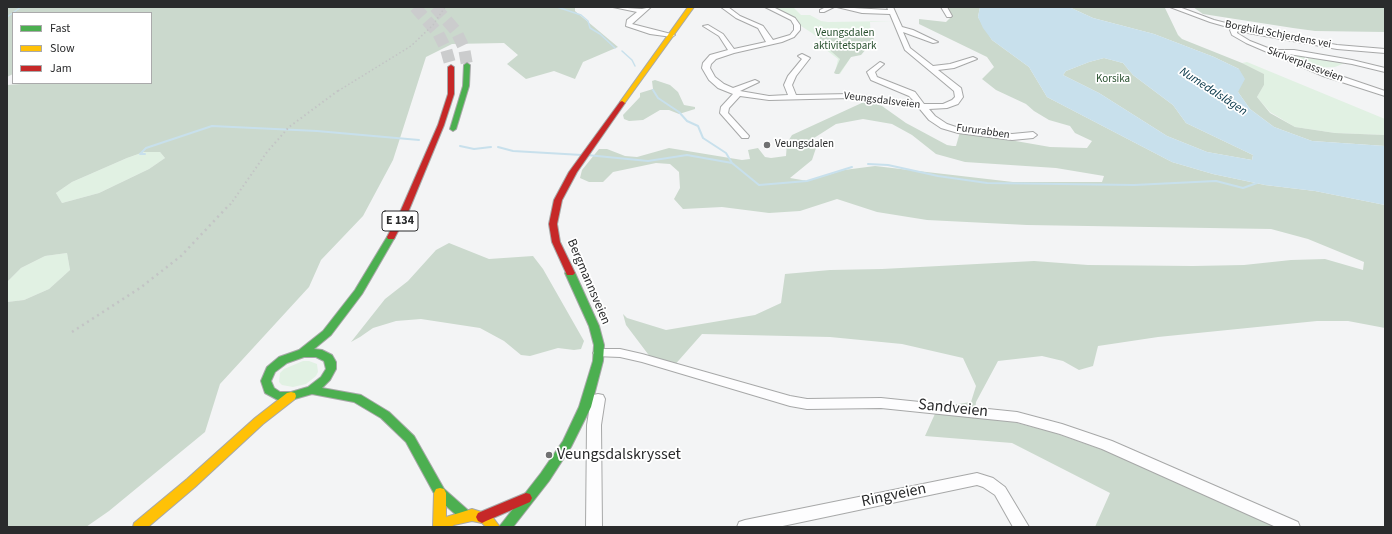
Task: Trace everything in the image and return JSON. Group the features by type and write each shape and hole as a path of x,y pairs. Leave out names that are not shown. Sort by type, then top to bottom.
{"main road":[{"name":"Bergmannsveien","path":"505,527 554,465 580,420 595,376 599,354 598,338 594,326 556,242 553,224 556,207 562,189 691,7"},
{"path":"449,137 463,101 466,86 467,65"},
{"name":"E 134","path":"303,353 327,333 346,309 370,275 389,243 447,111 451,88 451,67"},
{"name":"E 134","path":"303,353 330,354 332,377 312,390 291,396 278,396 269,390 266,381 271,370 283,360 303,353"},
{"path":"344,388 354,393 357,398"},
{"name":"E 134","path":"263,399 269,390"},
{"path":"312,390 357,398 395,423 410,439 440,493 466,516"},
{"name":"E 134","path":"135,525 191,483 259,421 291,396"},
{"name":"E 134","path":"135,525 253,414"},
{"path":"440,493 440,527"},
{"name":"Bergmannsveien","path":"482,517 530,495"},
{"path":"440,527 451,520 466,516 482,517 490,522 494,527"}],"street":[{"path":"616,7 646,9"},
{"path":"724,7 738,17 761,27 769,41 772,43"},
{"name":"Veungsdalsveien","path":"768,7 790,17 798,27 792,36 772,43 732,51 713,57 707,63 706,68 715,82 735,92 769,98 851,96 922,106 938,107 950,104 957,99 959,95 958,90 907,49 891,10"},
{"path":"822,11 831,7"},
{"path":"840,7 862,11 891,10"},
{"path":"944,7 949,16"},
{"name":"Borghild Schjerdens vei","path":"1172,7 1236,28 1313,43 1385,51"},
{"path":"646,9 629,21 628,25 640,30 672,35"},
{"path":"706,26 720,34 732,51"},
{"name":"Skriverplassveien","path":"1236,28 1233,30 1234,34 1238,37 1271,52 1326,74 1385,94"},
{"path":"899,29 915,33 935,42"},
{"path":"1271,52 1294,52 1361,63 1385,70"},
{"path":"794,98 788,85 792,76 806,58 802,56"},
{"path":"931,69 960,65 973,59"},
{"name":"Fururabben","path":"880,64 872,72 874,78 912,94 932,118 944,126 958,130 1012,137 1033,135"},
{"path":"745,136 724,113 725,107 735,92 755,82"},
{"name":"Sandveien","path":"599,354 620,353 642,358 790,401 807,404 912,404 1017,417 1107,445 1292,527"},
{"path":"594,527 594,425 598,399"},
{"name":"Ringveien","path":"745,527 976,479 988,482 1000,491 1020,527"}],"green space":[{"path":"7,7 575,7 575,11 618,47 583,62 575,79 554,71 526,79 507,64 518,55 504,43 452,44 426,57 393,160 363,216 321,260 309,287 220,384 205,432 109,511 86,527 7,527 7,302 24,300 49,289 70,270 67,253 45,256 21,268 7,282 7,85 152,84 152,12 12,12 12,74 7,77","holes":["144,152 160,152 165,158 149,169 99,193 62,203 56,193 72,182"]},
{"name":"Veungsdalen aktivitetspark","path":"772,7 793,7 801,15 810,15 821,21 828,22 892,21 870,22 871,40 851,57 840,74 835,73 838,59 821,46 820,40 801,26 794,17"},
{"path":"949,7 980,7 978,17 992,40 1029,67 1047,97 1172,162 1213,174 1265,185 1315,191 1385,205 1385,328 1348,321 1317,321 1158,337 1098,346 1093,366 1079,370 1063,361 1042,356 998,361 976,402 975,412 1052,432 1123,457 1280,527 1095,527 1110,493 1012,443 925,436 938,407 971,402 976,386 963,358 902,344 830,337 702,334 672,368 657,366 626,325 623,314 627,318 666,330 755,315 781,303 785,274 830,270 882,269 1034,261 1088,265 1193,266 1244,265 1291,260 1325,259 1363,270 1364,262 1308,239 1271,229 1027,225 927,220 877,212 837,199 800,211 769,213 722,207 683,209 674,199 680,188 679,172 670,164 656,163 613,172 603,182 589,182 580,178 582,170 599,149 607,149 625,156 637,157 669,148 742,160 750,159 748,150 758,148 765,157 771,158 786,156 787,143 792,135 866,101 882,106 906,123 947,145 956,146 960,132 964,132 1050,147 1087,148 1092,141 1075,133 1070,126 1049,120 1026,104 996,90 982,79 994,67 987,57 919,24 919,19 946,22 950,18","holes":["863,119 892,124 912,135 936,154 965,162 1056,168 1104,176 1102,182 1013,182 875,166 844,170 808,181 790,178 812,160 816,148 814,138 836,124"]},
{"path":"1069,7 1165,8 1178,35 1182,39 1242,63 1264,74 1264,85 1257,97 1270,113 1295,127 1335,133 1385,135 1385,146 1312,141 1274,127 1250,109 1238,92 1239,69 1214,57 1154,34 1093,18"},
{"path":"1193,7 1385,7 1385,32 1315,31 1203,14"},
{"path":"825,32 873,35 874,40 861,55 851,57 839,74 836,74 834,73 840,59 824,45 819,37 818,33"},
{"path":"1284,52 1347,62 1335,67 1312,68 1280,53"},
{"name":"Korsika","path":"1104,58 1123,63 1133,75 1173,105 1186,123 1253,155 1252,160 1207,152 1167,136 1099,93 1063,75 1066,71"},
{"path":"1247,62 1385,119 1385,135 1335,133 1295,127 1270,112 1257,97 1264,85 1264,74 1242,63"},
{"path":"655,80 670,85 678,92 684,105 695,107 695,109 679,114 669,110 660,110 643,120 629,121 624,119 623,115 640,97 640,93 653,89 652,81"},
{"path":"144,152 160,152 165,158 149,169 99,193 62,203 56,193 72,182"},
{"path":"449,243 489,259 533,256 543,269 584,341 581,349 574,350 558,348 530,356 521,355 504,341 480,328 421,319 396,321 373,328 351,342 385,299 408,281 436,250"},
{"path":"67,253 70,270 49,289 24,300 7,302 7,282 21,268 45,256"},
{"path":"303,361 309,361 317,364 318,372 316,376 306,384 293,387 282,385 279,382 280,373 284,369"}],"water":[{"name":"Numedalslågen","path":"980,7 1069,7 1093,18 1154,34 1214,57 1239,69 1245,79 1238,92 1250,109 1274,127 1312,141 1385,146 1385,205 1315,191 1265,185 1213,174 1172,162 1047,97 1029,67 992,40 983,28 978,17","holes":["1104,58 1123,63 1133,75 1173,105 1186,123 1253,155 1252,160 1207,152 1167,136 1099,93 1063,75 1066,71"]}],"waterway":[{"path":"14,12 21,7"},
{"path":"557,7 581,15 588,21 590,28 600,34 615,48"},
{"path":"7,17 12,13"},
{"path":"622,51 632,60 635,66"},
{"path":"653,90 658,98 679,112 687,121 698,126 703,138 726,153 732,163"},
{"path":"145,154 140,154 146,148 212,126 317,131 419,140"},
{"path":"460,146 474,149 491,147"},
{"path":"498,147 513,151 582,155"},
{"path":"587,155 648,161 687,155 732,163"},
{"path":"732,163 759,185 807,181 852,167"},
{"path":"868,164 888,165 938,176 987,183 1134,185 1216,181 1243,188 1257,183"}],"tunnel":[{"path":"415,7 438,33 446,49 451,67"},
{"path":"435,7 456,31 464,48 467,65"}],"railway":[{"path":"338,91 411,46 433,25 445,7"},
{"path":"230,205 267,152 289,127 339,90"},
{"path":"72,332 140,288 181,256 230,204"}],"traffic: fast":[{"path":"453,129 466,86 467,65"},
{"path":"303,353 318,353 328,358 331,362 331,369 325,380 312,390 291,396 278,396 269,390 266,381 271,370 283,360 303,353 327,333 359,292 391,237"},
{"path":"505,527 545,477 567,444 585,407 598,361 599,345 594,326 570,273"},
{"path":"312,390 357,398 385,415 410,439 440,493 466,516"}],"traffic: slow":[{"path":"622,103 691,7"},
{"path":"139,527 191,483 259,421 291,396"},
{"path":"439,527 440,493"},
{"path":"441,527 451,520 472,515 486,519 494,527"}],"traffic: jam":[{"path":"391,237 405,210 441,125 451,94 451,67"},
{"path":"570,273 556,242 553,224 558,200 573,172 622,103"},
{"path":"482,517 526,498"}],"place":[{"name":"Veungsdalen","path":"767,145"},
{"name":"Veungsdalskrysset","path":"549,455"}]}
